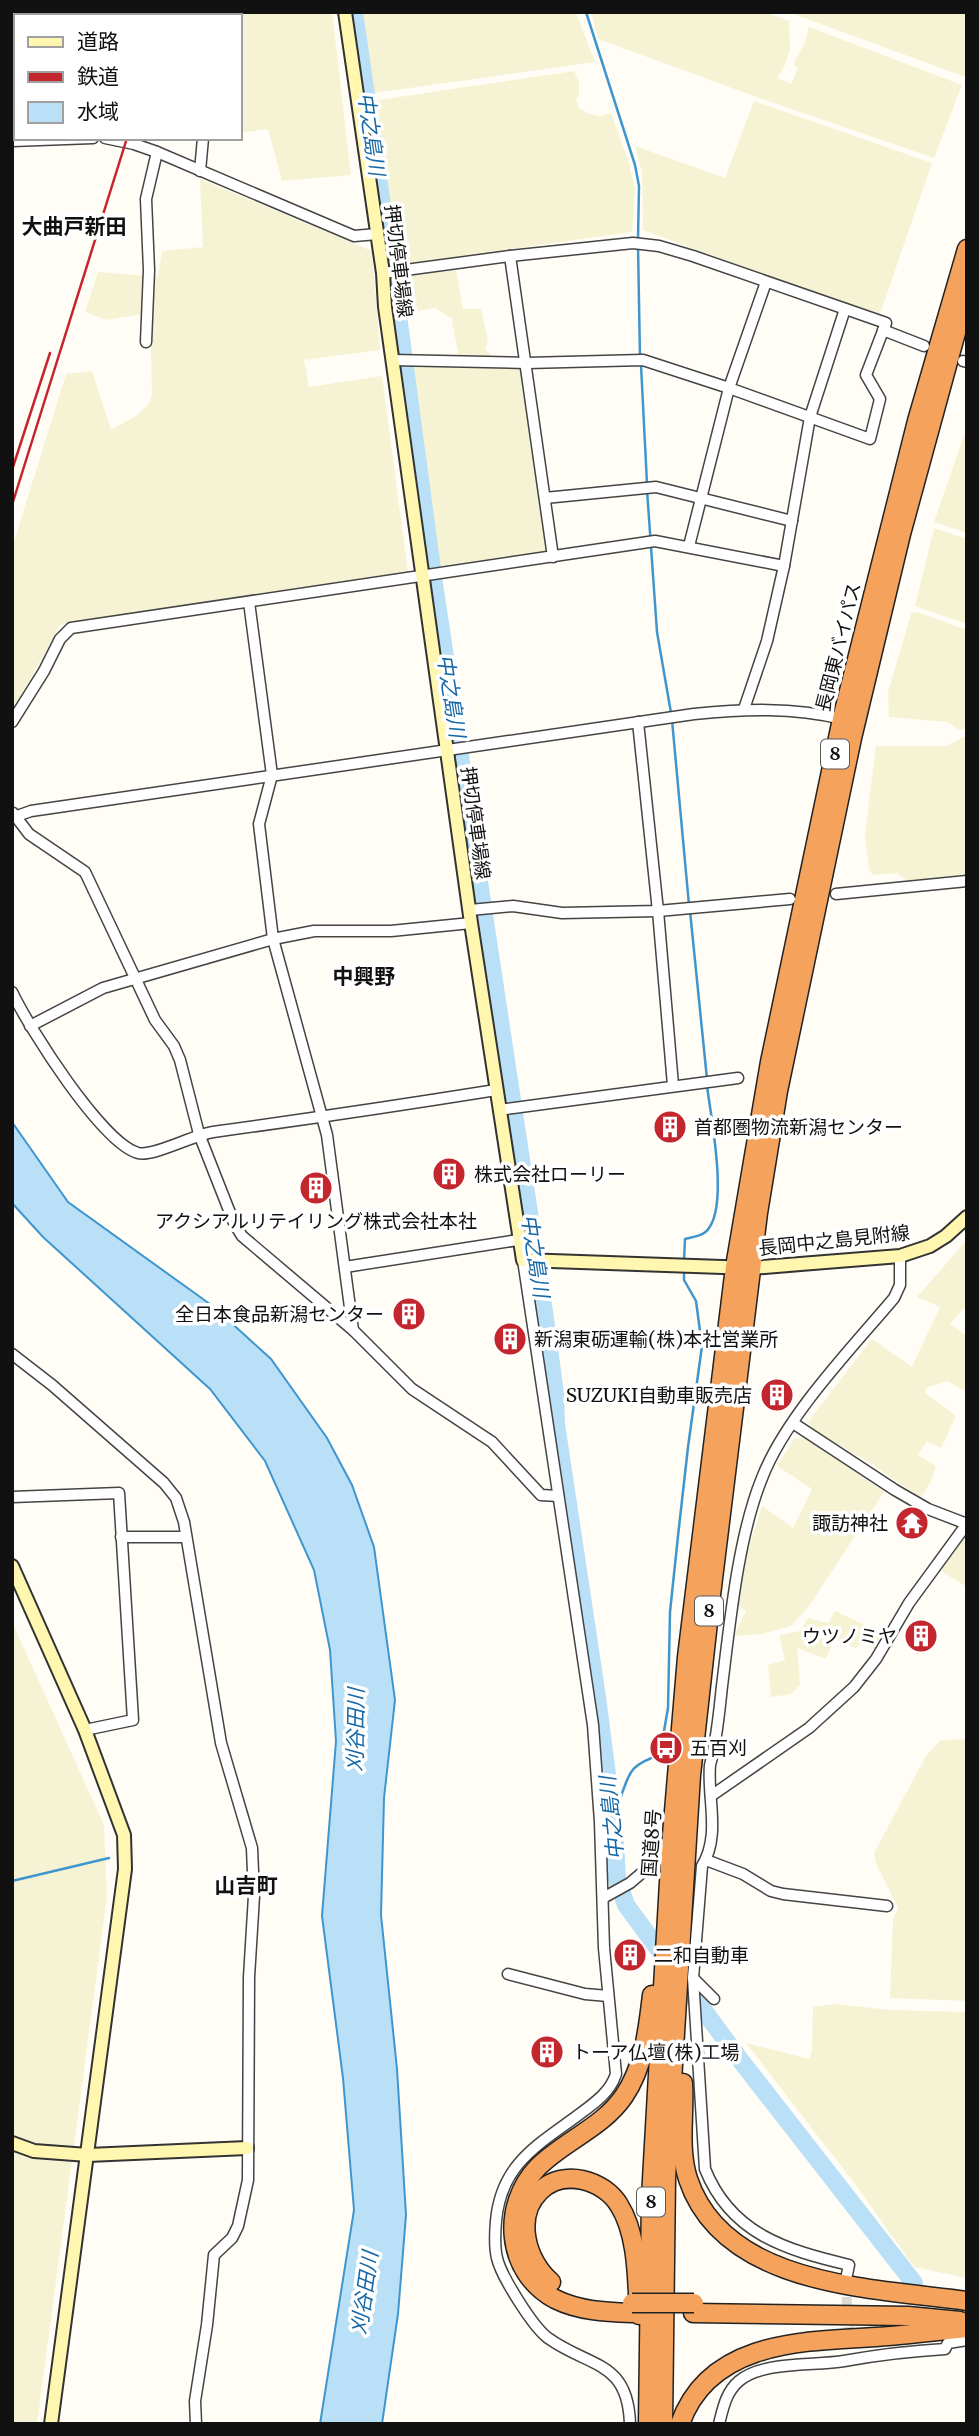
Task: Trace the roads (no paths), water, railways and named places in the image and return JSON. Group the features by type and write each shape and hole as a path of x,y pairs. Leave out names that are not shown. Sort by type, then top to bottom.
{"highway":[{"name":"長岡東バイパス","path":"743,1268 770,1062 842,719 917,421 967,249"},
{"name":"長岡東バイパス","path":"743,1268 758,1213 778,1091 852,738 901,534 967,292"},
{"name":"国道8号","path":"663,2424 666,2178 691,1775 743,1268"},
{"name":"国道8号","path":"647,2424 651,2197 661,1937 671,1855 687,1657 743,1268"},
{"path":"659,1975 643,2048 624,2097 607,2115 548,2159 529,2178 518,2197 513,2223 518,2257 524,2269 544,2292 563,2302 586,2309 967,2306"},
{"path":"678,1992 684,2158 693,2191 711,2220 758,2256 793,2272 844,2285 967,2301"},
{"path":"632,2308 578,2296 560,2288 542,2273 531,2254 525,2230 531,2203 540,2190 553,2182 565,2180 593,2182 606,2189 624,2215 631,2237 638,2294 647,2424"},
{"path":"694,2308 908,2316 967,2321"},
{"path":"680,2424 693,2397 720,2368 759,2351 817,2340 967,2328"}],"main road":[{"name":"押切停車場線","path":"345,12 383,273 392,360 422,577 455,750 471,923 523,1260"},
{"name":"長岡中之島見附線","path":"743,1268 900,1255 930,1246 961,1229 967,1217"},
{"path":"523,1260 743,1268"},
{"path":"12,1566 85,1730 124,1835 125,1853 88,2155 51,2424"},
{"path":"12,2143 34,2151 88,2155 247,2148"}],"street":[{"path":"12,141 39,140"},
{"path":"115,140 157,152 354,236 377,234"},
{"path":"200,171 203,140"},
{"path":"146,342 149,270 146,199 157,152"},
{"path":"383,273 618,243 643,243 694,256 886,323 866,375 880,398 870,439 643,360 527,363 392,360"},
{"path":"510,256 553,557"},
{"path":"689,546 729,388 766,282"},
{"path":"744,709 767,641 784,566 810,417 845,309"},
{"path":"883,330 924,346"},
{"path":"545,498 656,487 792,520"},
{"path":"12,722 44,671 60,639 71,628 655,541 784,566"},
{"path":"249,602 272,775 259,824 273,939 327,1135 353,1331"},
{"path":"558,1496 541,1495 492,1442 412,1389 353,1331 242,1236 234,1223 199,1134 174,1046 155,1020 85,872 29,834 14,814 638,722 744,709 779,709 842,719"},
{"path":"638,722 673,1086"},
{"path":"836,894 967,881"},
{"path":"470,910 513,906 562,913 658,911 790,899"},
{"path":"30,1026 103,989 273,939 314,931 391,931 471,923"},
{"path":"12,992 30,1026 97,1122 117,1142 139,1154 150,1153 199,1134 496,1090"},
{"path":"499,1110 738,1078"},
{"path":"345,1267 518,1241"},
{"path":"846,2279 849,2265 785,2245 747,2227 724,2206 713,2188 705,2169 692,1979 702,1867 706,1860 713,1824 708,1786 710,1765 740,1562 753,1501 763,1474 793,1423 827,1377 894,1298 900,1285 900,1255"},
{"path":"523,1260 593,1725 604,1948 616,2074 613,2083 597,2101 527,2153 508,2176 499,2197 495,2246 502,2273 543,2334 607,2369 617,2378 627,2397 630,2424"},
{"path":"12,1354 52,1385 164,1483 176,1498 186,1536 221,1743 252,1848 254,1896 249,1977 248,2180 238,2226 232,2238 214,2255 195,2401 196,2424"},
{"path":"711,1796 808,1728 854,1687 876,1659 908,1604 967,1524 928,1509 895,1490 793,1423"},
{"path":"12,1497 119,1493 133,1720 85,1730"},
{"path":"121,1536 186,1536"},
{"path":"704,1654 726,1656"},
{"path":"603,1898 671,1855"},
{"path":"706,1860 743,1874 771,1891 887,1906"},
{"path":"508,1974 585,1994 608,1996"},
{"path":"692,1979 714,1999"},
{"path":"719,2424 726,2398 740,2380 751,2373 861,2356 945,2349 948,2343 967,2340"},
{"path":"853,2344 861,2356"}],"water":[{"name":"刈谷田川","path":"12,1122 68,1202 214,1307 271,1359 327,1438 352,1485 374,1547 395,1700 384,1798 381,1915 397,2069 406,2215 398,2314 382,2424 320,2424 354,2210 343,2078 322,1916 336,1741 330,1650 314,1570 265,1461 210,1389 43,1237 12,1203"}],"waterway":[{"name":"中之島川","path":"354,12 434,584 546,1325 556,1424 597,1697 608,1798 614,1821 617,1879 626,1905 741,2061 914,2283"},
{"path":"586,12 635,165 639,186 638,239"},
{"path":"638,246 640,358"},
{"path":"641,365 647,484"},
{"path":"647,490 657,632 671,713"},
{"path":"672,720 689,905"},
{"path":"690,911 707,1079"},
{"path":"684,1260 685,1239 707,1231 715,1216 717,1159 707,1086"},
{"path":"608,1798 621,1796 634,1769 660,1754 668,1708 670,1612 702,1346 696,1301 684,1280 684,1270"},
{"path":"12,1881 109,1858"}],"tunnel":[{"path":"846,2282 848,2327 852,2340"}],"railway":[{"path":"12,505 126,140"},
{"path":"12,470 50,353"}],"place":[{"name":"首都圏物流新潟センター","path":"670,1127"},
{"name":"株式会社ローリー","path":"449,1174"},
{"name":"アクシアルリテイリング株式会社本社","path":"316,1188"},
{"name":"全日本食品新潟センター","path":"409,1314"},
{"name":"新潟東砺運輸(株)本社営業所","path":"510,1339"},
{"name":"SUZUKI自動車販売店","path":"777,1395"},
{"name":"諏訪神社","path":"912,1523"},
{"name":"ウツノミヤ","path":"921,1636"},
{"name":"五百刈","path":"666,1748"},
{"name":"二和自動車","path":"630,1955"},
{"name":"トーア仏壇(株)工場","path":"547,2052"}],"district":[{"name":"大曲戸新田","path":"74,227"},
{"name":"中興野","path":"364,977"},
{"name":"山吉町","path":"246,1886"}]}
